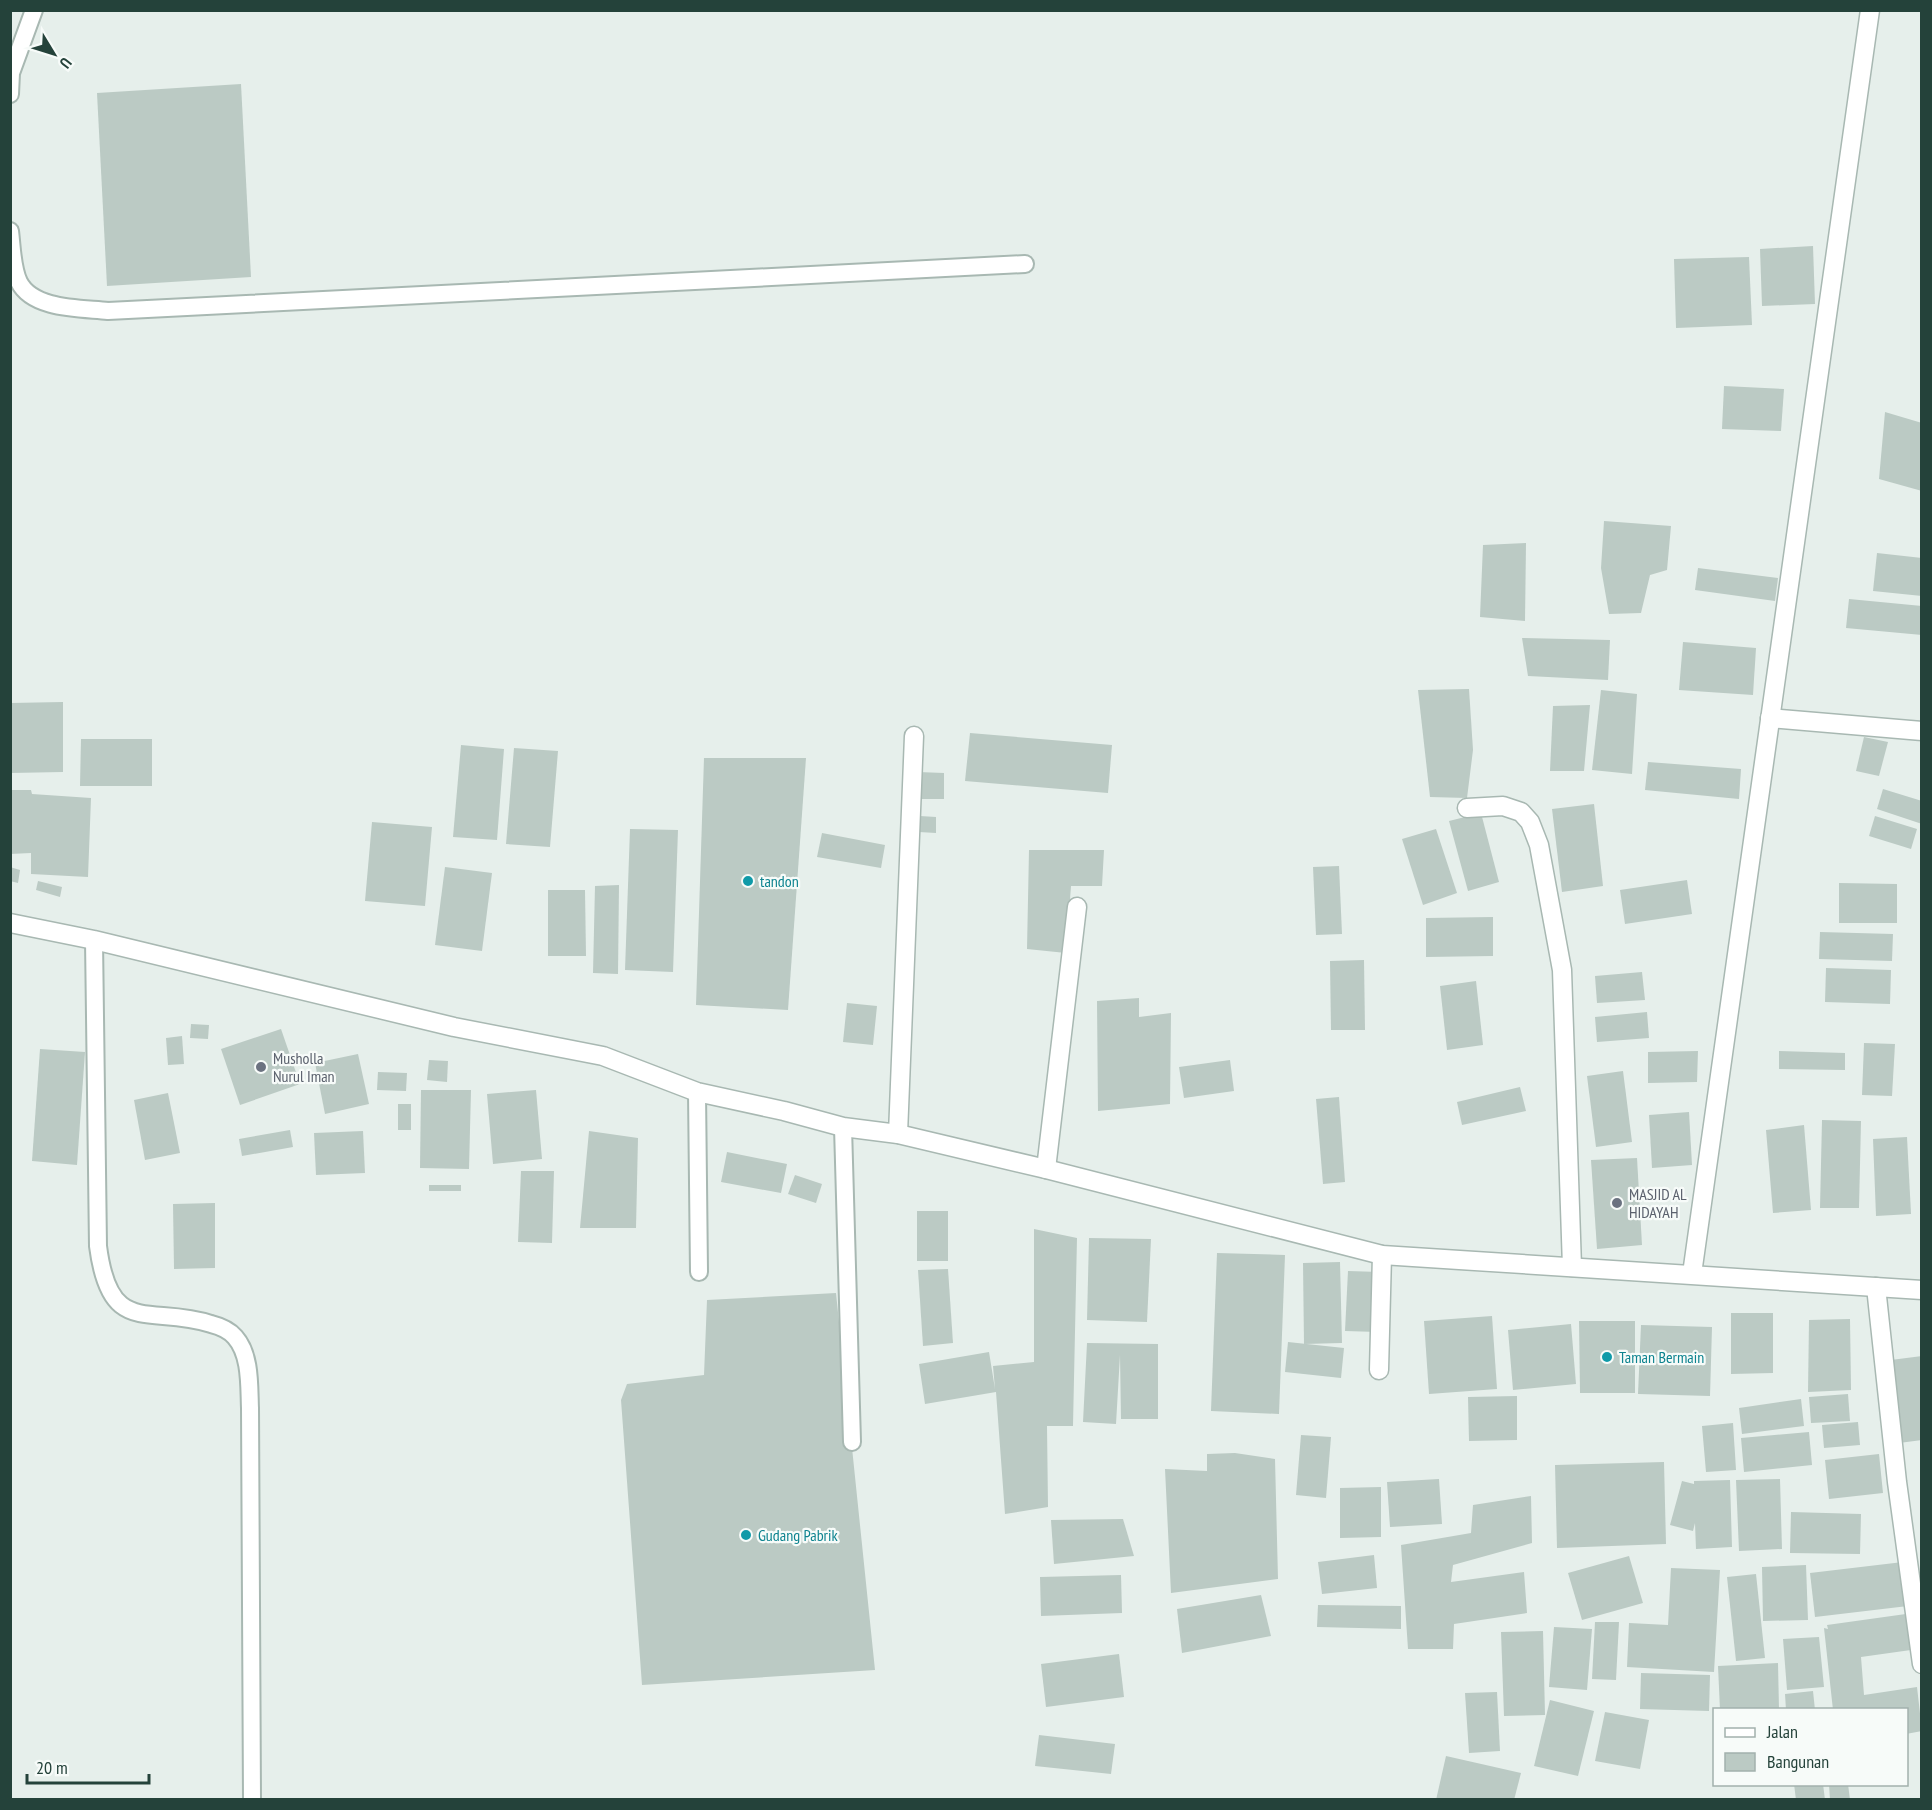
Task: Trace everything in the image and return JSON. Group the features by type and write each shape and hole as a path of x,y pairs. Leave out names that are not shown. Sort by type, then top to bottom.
{"street":[{"path":"1692,1274 1870,10"},
{"path":"1770,718 1922,730"},
{"path":"898,1134 914,736"},
{"path":"1467,808 1503,806 1521,812 1530,822 1539,845 1562,970 1572,1267"},
{"path":"1046,1169 1077,907"},
{"path":"10,923 94,940 454,1027 603,1056 698,1092 843,1127 898,1134 1046,1169 1382,1255 1922,1290"},
{"path":"1379,1370 1382,1255"},
{"path":"1876,1287 1897,1482 1922,1664"}],"lane":[{"path":"10,94 11,73 34,10"},
{"path":"10,231 18,280 31,295 63,306 108,311 1025,264"},
{"path":"94,940 98,1246 101,1270 108,1288 130,1311 152,1317 202,1321 222,1327 235,1336 244,1353 250,1408 252,1800"},
{"path":"698,1092 699,1272"},
{"path":"843,1127 852,1442"}],"building":[{"path":"241,84 251,277 107,286 97,93"},
{"path":"1813,246 1815,304 1762,306 1760,249"},
{"path":"1749,257 1752,325 1676,328 1674,259"},
{"path":"1724,386 1784,389 1781,431 1722,429"},
{"path":"1885,412 1922,423 1922,491 1879,479"},
{"path":"1604,521 1671,526 1667,570 1650,575 1641,613 1609,614 1601,568"},
{"path":"1526,543 1525,621 1480,617 1483,545"},
{"path":"1877,553 1922,558 1922,596 1873,591"},
{"path":"1698,568 1778,578 1775,601 1695,590"},
{"path":"1849,599 1922,606 1922,635 1846,628"},
{"path":"1522,638 1610,640 1608,680 1528,676"},
{"path":"1683,642 1756,648 1753,695 1679,690"},
{"path":"1469,689 1473,750 1467,798 1430,797 1418,690"},
{"path":"1601,690 1637,694 1632,774 1592,770"},
{"path":"63,702 63,772 10,773 10,703"},
{"path":"1590,705 1584,771 1550,771 1553,706"},
{"path":"970,733 1112,745 1108,793 965,781"},
{"path":"1864,737 1888,742 1879,776 1856,771"},
{"path":"81,739 152,739 152,786 80,786"},
{"path":"461,745 504,749 497,840 453,837"},
{"path":"514,748 558,751 550,847 506,844"},
{"name":"tandon","path":"704,758 806,758 788,1010 696,1005"},
{"path":"1648,762 1741,769 1739,799 1645,790"},
{"path":"918,772 944,773 944,799 917,799"},
{"path":"1883,789 1922,801 1922,824 1877,809"},
{"path":"10,790 31,790 32,794 91,798 88,877 31,874 31,853 10,854"},
{"path":"1594,804 1603,886 1562,892 1552,809"},
{"path":"1481,813 1499,882 1468,891 1449,821"},
{"path":"920,816 936,817 936,833 919,832"},
{"path":"1875,816 1917,829 1911,849 1869,836"},
{"path":"372,822 432,827 425,906 365,901"},
{"path":"630,829 678,830 673,972 625,970"},
{"path":"1436,829 1457,893 1423,905 1402,839"},
{"path":"822,833 885,845 881,868 817,857"},
{"path":"1029,850 1104,850 1102,886 1071,886 1066,953 1027,949"},
{"path":"1339,866 1342,934 1316,935 1313,867"},
{"path":"10,867 20,870 18,883 10,881"},
{"path":"445,867 492,873 482,951 435,945"},
{"path":"1687,880 1692,914 1625,924 1620,890"},
{"path":"38,881 62,887 60,897 36,890"},
{"path":"1839,883 1897,884 1897,923 1839,923"},
{"path":"619,885 618,974 593,973 595,886"},
{"path":"548,890 585,890 586,956 548,956"},
{"path":"1493,917 1493,956 1426,957 1426,918"},
{"path":"1820,932 1893,934 1892,961 1819,959"},
{"path":"1364,960 1365,1030 1331,1030 1330,961"},
{"path":"1826,968 1891,970 1890,1004 1825,1002"},
{"path":"1642,972 1645,1000 1597,1003 1595,976"},
{"path":"1476,981 1483,1045 1447,1050 1440,986"},
{"path":"1139,998 1139,1017 1171,1013 1170,1104 1098,1111 1097,1001"},
{"path":"847,1003 877,1006 873,1045 843,1042"},
{"path":"1647,1012 1649,1038 1597,1042 1595,1017"},
{"path":"191,1024 209,1025 208,1039 190,1038"},
{"name":"Musholla Nurul Iman","path":"281,1029 300,1084 240,1105 221,1049"},
{"path":"182,1036 184,1064 168,1065 166,1038"},
{"path":"1864,1043 1895,1044 1892,1096 1862,1095"},
{"path":"40,1049 85,1052 77,1165 32,1161"},
{"path":"1698,1051 1697,1082 1648,1083 1648,1052"},
{"path":"1779,1051 1845,1053 1845,1070 1779,1069"},
{"path":"358,1054 369,1104 325,1114 315,1063"},
{"path":"429,1060 448,1061 447,1082 427,1080"},
{"path":"1230,1060 1234,1091 1184,1098 1179,1067"},
{"path":"1623,1071 1632,1142 1596,1147 1587,1076"},
{"path":"378,1072 407,1073 406,1091 377,1090"},
{"path":"1520,1087 1526,1111 1462,1125 1457,1102"},
{"path":"421,1090 471,1090 469,1169 420,1168"},
{"path":"536,1090 542,1159 493,1164 487,1094"},
{"path":"168,1093 180,1153 145,1160 134,1100"},
{"path":"1339,1097 1345,1182 1323,1184 1316,1099"},
{"path":"398,1104 411,1104 411,1130 398,1130"},
{"path":"1689,1112 1692,1165 1652,1168 1649,1115"},
{"path":"1822,1120 1861,1121 1859,1208 1820,1208"},
{"path":"1804,1125 1811,1210 1773,1213 1766,1130"},
{"path":"290,1130 293,1147 242,1156 239,1139"},
{"path":"363,1131 365,1173 316,1175 314,1133"},
{"path":"589,1131 638,1138 636,1228 580,1228"},
{"path":"1907,1137 1911,1214 1876,1216 1873,1139"},
{"path":"727,1152 787,1164 781,1193 721,1182"},
{"name":"MASJID AL HIDAYAH","path":"1637,1158 1642,1245 1597,1249 1591,1160"},
{"path":"521,1171 554,1171 552,1243 518,1242"},
{"path":"795,1175 822,1184 816,1203 788,1194"},
{"path":"429,1185 461,1185 461,1191 429,1191"},
{"path":"215,1203 215,1268 174,1269 173,1204"},
{"path":"917,1211 948,1211 948,1261 917,1261"},
{"path":"1034,1229 1077,1238 1073,1426 1047,1426 1048,1507 1005,1514 996,1392 925,1404 919,1364 989,1352 995,1389 993,1366 1034,1362"},
{"path":"1089,1238 1151,1239 1147,1322 1087,1320"},
{"path":"1217,1253 1285,1255 1279,1414 1211,1411"},
{"path":"1340,1262 1342,1343 1304,1344 1303,1263"},
{"path":"948,1269 953,1343 923,1346 918,1270"},
{"path":"1348,1271 1380,1272 1378,1332 1345,1331"},
{"name":"Gudang Pabrik","path":"836,1293 875,1670 642,1685 621,1400 627,1384 704,1375 707,1300"},
{"path":"1731,1313 1773,1313 1773,1373 1731,1374"},
{"path":"1492,1316 1497,1389 1429,1394 1424,1321"},
{"path":"1850,1319 1851,1390 1808,1392 1809,1320"},
{"name":"Taman Bermain","path":"1579,1321 1635,1321 1635,1393 1580,1393"},
{"path":"1571,1324 1576,1384 1513,1390 1508,1330"},
{"path":"1641,1325 1712,1327 1710,1396 1638,1394"},
{"path":"1288,1342 1344,1348 1341,1378 1285,1372"},
{"path":"1087,1343 1158,1344 1158,1419 1121,1419 1120,1355 1116,1424 1083,1422"},
{"path":"1922,1356 1922,1440 1899,1443 1891,1360"},
{"path":"1848,1394 1850,1421 1811,1423 1809,1397"},
{"path":"1517,1396 1517,1440 1469,1441 1468,1397"},
{"path":"1801,1399 1804,1426 1742,1434 1739,1408"},
{"path":"1858,1422 1860,1445 1824,1448 1822,1425"},
{"path":"1733,1423 1736,1470 1706,1472 1702,1426"},
{"path":"1809,1432 1812,1465 1744,1472 1741,1438"},
{"path":"1301,1435 1331,1437 1326,1498 1296,1495"},
{"path":"1235,1453 1275,1459 1278,1579 1171,1593 1165,1469 1207,1471 1207,1454"},
{"path":"1879,1454 1883,1493 1829,1499 1825,1460"},
{"path":"1664,1462 1666,1544 1557,1548 1555,1465"},
{"path":"1439,1479 1442,1524 1390,1527 1387,1482"},
{"path":"1780,1479 1782,1549 1739,1551 1736,1480"},
{"path":"1730,1480 1732,1547 1696,1549 1695,1523 1693,1531 1670,1525 1682,1481 1694,1484 1694,1481"},
{"path":"1381,1487 1381,1537 1340,1538 1340,1488"},
{"path":"1531,1496 1532,1543 1453,1565 1451,1582 1524,1572 1527,1613 1454,1624 1453,1649 1408,1649 1401,1545 1471,1533 1473,1505"},
{"path":"1791,1512 1861,1514 1860,1554 1790,1553"},
{"path":"1123,1519 1134,1556 1054,1564 1051,1520"},
{"path":"1374,1555 1377,1588 1322,1594 1318,1562"},
{"path":"1629,1556 1643,1603 1582,1620 1568,1573"},
{"path":"1903,1562 1908,1606 1815,1617 1810,1573"},
{"path":"1806,1565 1808,1620 1763,1621 1762,1567"},
{"path":"1671,1568 1720,1570 1714,1672 1627,1667 1629,1623 1668,1625"},
{"path":"1756,1574 1765,1658 1736,1661 1727,1577"},
{"path":"1121,1575 1122,1613 1041,1616 1040,1577"},
{"path":"1261,1595 1271,1636 1182,1653 1177,1609"},
{"path":"1318,1605 1401,1606 1401,1629 1317,1627"},
{"path":"1913,1613 1918,1649 1861,1657 1864,1695 1917,1687 1922,1731 1908,1734 1908,1708 1833,1708 1824,1628 1828,1629 1827,1625"},
{"path":"1595,1622 1619,1622 1616,1680 1592,1679"},
{"path":"1554,1627 1592,1629 1587,1690 1549,1687"},
{"path":"1543,1631 1545,1715 1504,1716 1501,1632"},
{"path":"1819,1637 1824,1687 1787,1690 1783,1639"},
{"path":"1119,1654 1124,1697 1046,1707 1041,1664"},
{"path":"1778,1663 1779,1708 1720,1708 1718,1666"},
{"path":"1641,1673 1710,1675 1709,1711 1640,1709"},
{"path":"1813,1691 1815,1708 1786,1708 1785,1694"},
{"path":"1497,1692 1500,1751 1469,1753 1465,1693"},
{"path":"1550,1700 1594,1711 1578,1776 1534,1766"},
{"path":"1605,1712 1649,1720 1640,1769 1595,1761"},
{"path":"1039,1735 1115,1744 1111,1774 1035,1766"},
{"path":"1446,1756 1521,1773 1514,1800 1436,1800"},
{"path":"1794,1786 1823,1786 1825,1800 1796,1800"},
{"path":"1829,1786 1848,1786 1850,1800 1830,1800"}],"place":[{"name":"tandon","path":"748,881"},
{"name":"Musholla Nurul Iman","path":"261,1067"},
{"name":"MASJID AL HIDAYAH","path":"1617,1203"},
{"name":"Taman Bermain","path":"1607,1357"},
{"name":"Gudang Pabrik","path":"746,1535"}]}
